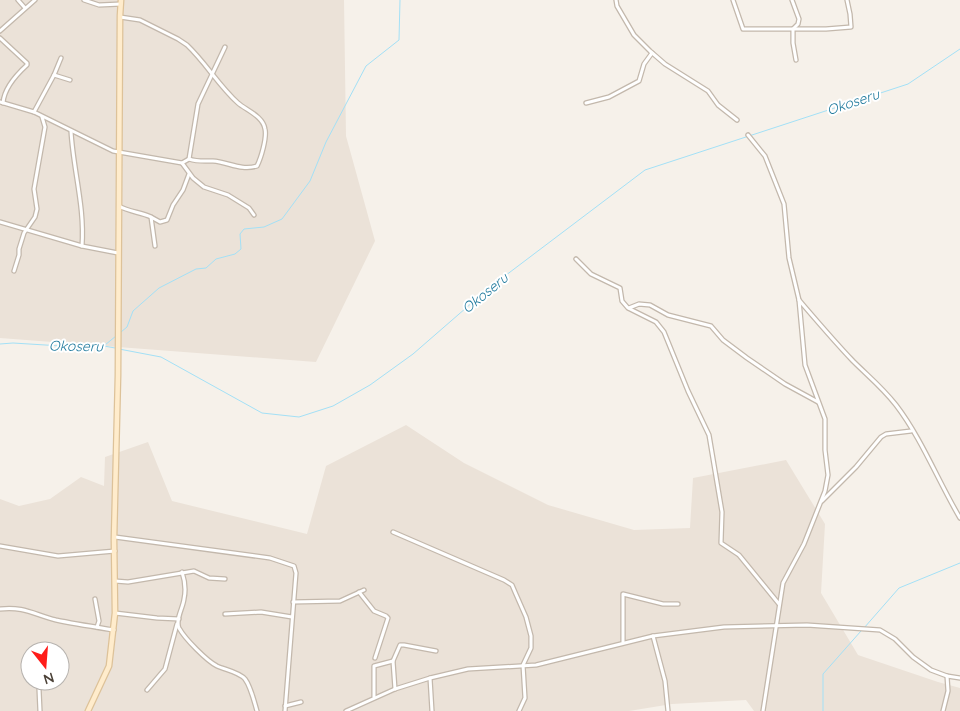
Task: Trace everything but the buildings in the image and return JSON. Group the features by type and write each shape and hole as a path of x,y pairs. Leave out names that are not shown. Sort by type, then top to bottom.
{"street":[{"path":"18,0 25,8"},
{"path":"0,31 35,0"},
{"path":"84,0 99,5 121,2 118,375 114,537 116,613 109,666 88,711"},
{"path":"616,0 634,35 652,53 708,92 718,105 737,120"},
{"path":"733,0 743,28 794,29 850,27 847,0"},
{"path":"792,0 799,18 798,24 794,29 793,43 796,60"},
{"path":"0,38 27,63 4,94 2,103 34,112 114,152 182,163 189,160 197,162 214,161 240,168 257,166 262,155 265,131 264,126 256,115 238,103 194,51 178,38 140,20 120,16"},
{"path":"189,160 198,104 226,46"},
{"path":"586,103 609,97 638,81 644,64 652,53"},
{"path":"34,112 61,58"},
{"path":"54,75 70,80"},
{"path":"14,271 26,230 37,209 34,189 45,127 42,116"},
{"path":"71,131 82,214 82,246"},
{"path":"748,135 764,156 784,204 789,258 799,300 805,365 825,419 825,450 828,475 827,484 804,544 783,583 763,711"},
{"path":"182,163 189,173 204,187 228,196 249,208 254,215"},
{"path":"119,206 160,222 167,220 173,205 183,190 189,173"},
{"path":"151,217 155,246"},
{"path":"0,222 82,246 118,252"},
{"path":"576,259 591,274 620,288 622,301 628,308 656,322 664,332 688,391 709,435 722,512 721,542 739,555 780,604"},
{"path":"799,300 838,346 860,368 880,384 897,406 960,518"},
{"path":"628,308 639,304 650,305 668,315 711,326 723,340 747,358 785,384 819,402"},
{"path":"819,503 861,461 880,437 886,434 912,431"},
{"path":"393,532 512,585 526,617 531,636 531,648 523,665 525,698 519,711"},
{"path":"114,537 270,558 288,563 296,568 285,711"},
{"path":"0,546 58,556 114,551"},
{"path":"114,581 128,582 194,571 209,578 225,579"},
{"path":"147,690 165,670 185,596 185,581 182,572"},
{"path":"293,602 340,601 364,590"},
{"path":"359,592 374,612 388,618 375,658"},
{"path":"624,642 623,594 663,604 678,604"},
{"path":"95,599 99,621 98,627"},
{"path":"0,610 32,611 44,617 114,630"},
{"path":"224,614 261,612 292,617"},
{"path":"116,613 178,619"},
{"path":"178,624 183,634 212,663 244,677 257,711"},
{"path":"346,711 395,689 468,669 536,665 653,636 724,627 807,625 880,630 895,639 922,664 948,676 960,678"},
{"path":"653,636 665,681 668,711"},
{"path":"395,689 393,661 400,645 436,651"},
{"path":"374,697 374,666 393,661"},
{"path":"943,711 948,691 948,676"},
{"path":"430,678 432,711"},
{"path":"39,691 40,711"},
{"path":"285,706 301,702"}],"shaded area":[{"path":"0,0 344,0 346,136 375,241 316,362 0,338"},
{"path":"406,425 464,463 548,505 634,530 690,528 693,478 786,460 825,524 821,593 858,655 960,688 960,711 754,711 746,700 672,704 629,711 0,711 0,499 19,506 50,499 81,477 104,486 105,457 148,442 172,501 307,534 326,466"}],"waterway":[{"path":"121,332 127,327 133,311 159,288 196,269 206,268 216,259 235,254 241,249 240,234 244,229 264,227 282,219 310,181 326,142 366,66 399,40 400,0"},
{"name":"Okoseru","path":"119,349 161,357 262,413 299,417 333,406 370,385 413,354 489,288 645,170 908,84 960,49"},
{"path":"105,345 116,336"},
{"name":"Okoseru","path":"0,344 13,343 94,348 104,346 115,348"},
{"path":"864,628 899,588 960,563"},
{"path":"823,711 823,674 861,631"}]}
